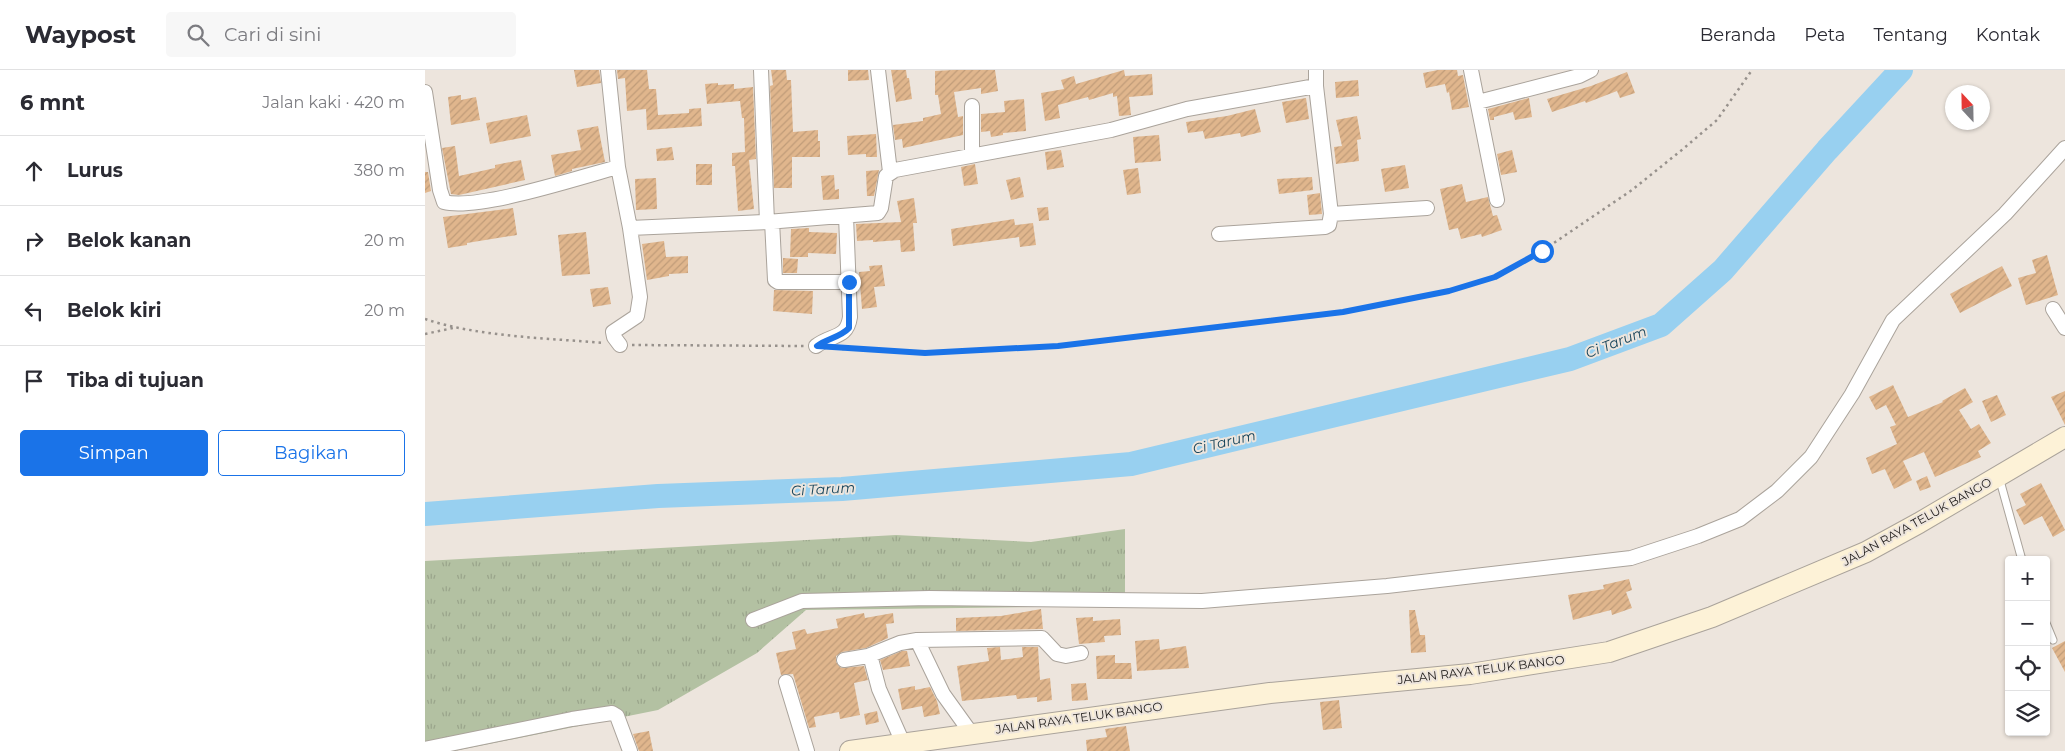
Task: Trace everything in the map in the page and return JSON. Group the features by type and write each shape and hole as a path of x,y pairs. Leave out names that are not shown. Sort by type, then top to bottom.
{"main road":[{"name":"JALAN RAYA TELUK BANGO","path":"850,751 1270,693 1470,674 1609,652 1712,617 1824,571 1875,547 1999,477 2065,437"}],"street":[{"path":"608,70 618,168 630,228 640,297 637,316 613,332 615,340 620,344"},
{"path":"761,70 769,221 775,280 778,282 849,282"},
{"path":"878,70 890,172"},
{"path":"1219,234 1325,227 1330,223 1331,214 1315,70"},
{"path":"1471,70 1497,200"},
{"path":"1478,102 1579,76 1591,70"},
{"path":"630,228 846,216 880,211 885,178 890,172 1111,130 1219,103 1316,86"},
{"path":"425,92 440,190 444,202 461,204 498,199 618,168"},
{"path":"972,106 972,155"},
{"path":"753,620 802,601 929,598 1202,601 1377,586 1631,558 1698,536 1740,519 1777,491 1811,457 1852,394 1893,320 2005,214 2065,148"},
{"path":"1331,214 1427,208"},
{"path":"817,346 825,340 845,332 849,328 846,216"},
{"path":"2053,309 2065,328"},
{"path":"844,660 870,655 900,643 917,640 1043,638 1057,654 1067,656 1081,653"},
{"path":"917,640 943,694 971,733"},
{"path":"870,655 879,689 903,743"},
{"path":"785,682 807,751"},
{"path":"425,749 572,719 612,713 617,716 630,751"}],"lane":[{"path":"1999,477 2021,556"},
{"path":"2050,633 2053,640"}],"path":[{"path":"425,319 454,328 620,344 817,346 925,353 1058,346 1343,312 1449,291 1495,277 1542,251 1632,190 1717,120 1752,70"},
{"path":"425,334 454,328"}],"green space":[{"path":"1125,529 1125,606 806,610 757,653 658,710 454,751 425,751 425,561 896,535 1031,542"}],"building":[{"path":"574,70 599,70 601,83 577,87"},
{"path":"617,70 647,70 649,89 656,89 658,115 689,113 689,109 701,108 702,126 647,130 646,109 627,111 625,78 618,79"},
{"path":"771,70 786,70 787,80 791,80 793,132 818,130 818,141 820,141 820,157 792,157 792,188 774,188 770,86 773,85"},
{"path":"848,70 868,70 869,80 848,81"},
{"path":"891,70 906,70 912,99 896,102"},
{"path":"995,70 998,91 981,94 981,88 954,92 958,117 963,116 963,135 903,148 902,139 895,140 893,125 923,121 923,118 941,114 938,95 935,95 935,71"},
{"path":"1124,70 1125,76 1152,74 1153,95 1129,97 1131,115 1119,116 1117,96 1113,97 1113,93 1089,100 1088,97 1058,105 1060,118 1045,121 1041,93 1064,89 1061,80 1074,76 1076,84"},
{"path":"1438,70 1457,70 1458,76 1463,75 1469,107 1452,110 1449,92 1447,93 1445,84 1426,88 1423,73"},
{"path":"1627,72 1635,93 1620,98 1617,91 1586,103 1585,101 1552,112 1547,99 1591,86"},
{"path":"1358,80 1359,96 1336,98 1335,82"},
{"path":"718,83 718,85 734,84 734,89 753,87 756,159 749,160 754,209 738,211 735,166 732,166 732,153 745,152 744,118 742,118 740,101 707,104 705,84"},
{"path":"461,95 461,100 476,97 480,120 451,125 448,97"},
{"path":"1306,98 1309,119 1286,123 1282,102"},
{"path":"1529,98 1532,117 1515,120 1513,112 1494,117 1494,120 1490,120 1488,109"},
{"path":"1024,99 1026,131 1003,133 1003,135 991,137 990,131 981,132 981,114 1005,112 1004,101"},
{"path":"1255,109 1261,132 1241,137 1240,133 1205,139 1203,131 1188,133 1186,122 1227,116"},
{"path":"527,115 531,136 490,144 486,123"},
{"path":"1357,116 1361,139 1357,140 1359,161 1336,164 1334,147 1342,146 1336,120"},
{"path":"598,126 605,162 572,169 572,171 555,176 551,155 581,150 577,130"},
{"path":"876,134 877,157 866,157 866,154 848,155 847,136"},
{"path":"1159,135 1161,161 1135,163 1133,137"},
{"path":"455,146 459,176 495,168 495,165 521,160 525,180 459,195 451,194 442,148"},
{"path":"672,147 674,160 657,161 656,149"},
{"path":"1061,150 1064,167 1047,170 1045,152"},
{"path":"1512,150 1517,172 1501,175 1497,154"},
{"path":"696,164 712,164 712,185 696,185"},
{"path":"975,164 978,184 964,186 961,167"},
{"path":"1405,165 1409,188 1385,192 1381,169"},
{"path":"1138,168 1141,193 1127,195 1123,170"},
{"path":"879,170 874,196 867,196 866,171"},
{"path":"425,172 428,172 431,191 425,193"},
{"path":"834,175 835,190 839,189 839,199 823,200 821,176"},
{"path":"1020,177 1024,197 1011,200 1006,180"},
{"path":"1312,177 1313,190 1279,194 1277,179"},
{"path":"656,178 657,209 636,210 635,179"},
{"path":"1462,184 1466,202 1488,197 1493,216 1497,215 1502,230 1482,237 1481,234 1461,239 1458,228 1449,230 1440,189"},
{"path":"1320,193 1322,214 1309,215 1307,195"},
{"path":"914,198 917,223 913,223 915,251 901,252 900,240 857,241 856,224 901,222 897,201"},
{"path":"1048,207 1049,220 1039,221 1037,208"},
{"path":"513,208 517,235 448,248 443,217"},
{"path":"1014,219 1015,225 1033,223 1036,245 1020,247 1019,237 953,246 951,229"},
{"path":"809,228 809,232 837,233 836,254 808,253 808,257 790,257 791,229"},
{"path":"586,232 590,274 562,276 558,235"},
{"path":"664,241 666,257 688,256 688,273 669,274 669,276 647,280 642,244"},
{"path":"2047,255 2058,295 2026,305 2018,278 2036,273 2032,260"},
{"path":"783,258 798,259 797,273 783,273"},
{"path":"882,265 885,286 874,287 877,307 862,309 859,272 870,271 869,266"},
{"path":"2002,266 2012,286 1960,313 1950,294"},
{"path":"608,287 611,304 593,307 590,289"},
{"path":"774,290 813,291 812,314 773,311"},
{"path":"1893,385 1908,417 1943,402 1965,388 1973,402 1959,410 1971,429 1979,424 1991,443 1978,451 1981,457 1935,477 1924,452 1903,461 1912,480 1894,489 1885,469 1872,474 1866,458 1897,444 1890,427 1896,425 1886,405 1876,410 1869,397"},
{"path":"2065,391 2065,425 2051,397"},
{"path":"1997,395 2006,415 1991,422 1982,401"},
{"path":"1927,476 1931,487 1920,491 1916,481"},
{"path":"2041,483 2065,530 2053,537 2042,516 2024,525 2016,510 2026,505 2020,494"},
{"path":"1629,579 1632,590 1626,592 1632,608 1612,615 1611,610 1573,620 1568,595 1604,589 1603,585"},
{"path":"1041,609 1043,629 956,631 956,618 1001,616"},
{"path":"1409,610 1415,610 1420,635 1425,635 1426,652 1411,653"},
{"path":"864,613 865,618 893,613 894,623 886,624 888,638 866,648 842,652 836,656 836,662 841,668 864,666 868,680 854,683 860,715 840,719 839,712 814,717 816,727 809,728 793,674 781,675 776,653 796,649 792,632 805,629 807,634 838,628 836,619"},
{"path":"1093,617 1093,621 1120,619 1121,635 1104,636 1105,642 1079,644 1076,618"},
{"path":"1159,639 1160,650 1186,646 1189,668 1137,671 1135,641"},
{"path":"2065,641 2065,672 2052,648"},
{"path":"1000,647 1001,660 1023,657 1022,647 1038,647 1040,680 1050,678 1052,700 1037,702 1037,697 1017,699 1016,695 962,701 957,666 989,661 987,648"},
{"path":"902,651 907,651 910,666 883,670 880,660"},
{"path":"1115,655 1115,663 1131,663 1132,679 1097,679 1096,656"},
{"path":"1086,683 1088,700 1072,701 1071,684"},
{"path":"915,686 915,690 930,687 937,701 940,714 924,717 922,706 902,710 898,689"},
{"path":"1339,700 1342,728 1323,730 1320,702"},
{"path":"877,711 879,722 866,725 864,714"},
{"path":"1126,726 1130,751 1087,751 1086,740 1107,737 1105,729"},
{"path":"649,731 653,751 639,751 633,734"}],"waterway":[{"name":"Ci Tarum","path":"425,514 658,496 842,489 1131,464 1570,359 1661,325 1723,270 1827,150 1901,70"}],"route":[{"path":"849,282 849,328 845,332 825,340 817,346 925,353 1058,346 1343,312 1449,291 1495,277 1542,251"}]}
